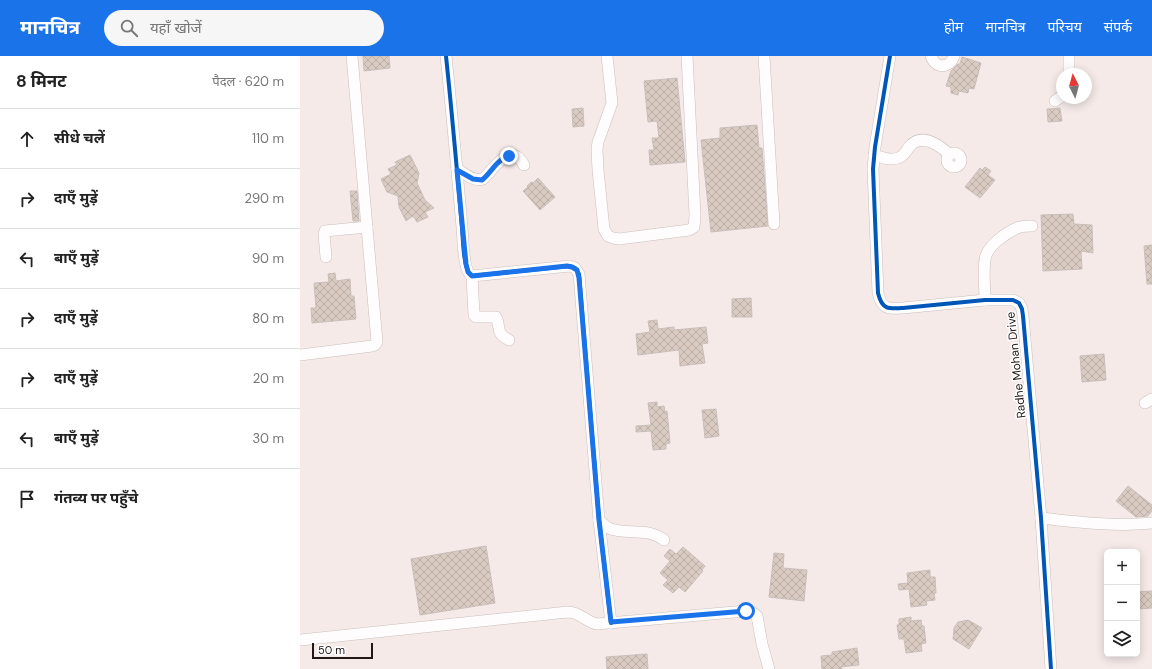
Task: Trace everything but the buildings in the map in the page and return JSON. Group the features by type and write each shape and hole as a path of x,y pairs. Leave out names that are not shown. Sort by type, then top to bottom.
{"street":[{"path":"300,355 372,346 376,344 377,337 352,56"},
{"path":"446,56 466,264 468,272 472,276 474,315 476,317 496,317 500,334 510,340"},
{"path":"608,56 612,104 598,142 597,157 604,229 608,236 619,239 689,230 694,227 696,215 687,56"},
{"path":"764,56 774,224"},
{"path":"931,56 936,64 944,65 952,62 954,56"},
{"path":"1069,56 1069,68"},
{"name":"Radhe Mohan Drive","path":"890,57 873,169 878,293 882,304 890,309 985,300 1013,300 1019,303 1022,309 1041,518 1051,669"},
{"path":"874,155 888,159 898,158 904,155 910,146 924,140 934,142 949,154"},
{"path":"457,170 473,179 480,180 486,177 501,159 506,156 516,156 524,165"},
{"path":"985,300 985,259 989,250 1003,236 1013,230 1022,226 1032,226"},
{"path":"326,257 325,231 367,227"},
{"path":"472,276 567,266 577,270 579,278 599,520 611,622"},
{"path":"1041,518 1090,524 1135,525 1152,523"},
{"path":"599,520 609,528 650,533 664,540"},
{"path":"300,640 568,612 576,613 594,624 746,611 752,612 756,616 763,650 769,669"}],"cycle path":[{"path":"446,56 464,254 469,273 472,276 570,266 575,268 579,274 599,520 611,623"},
{"path":"890,56 875,147 873,169 878,293 882,303 890,308 985,300 1013,300 1019,303 1022,309 1041,518 1051,669"}],"route":[{"path":"509,156 501,159 482,180 473,179 457,170 467,270 472,276 567,266 577,270 579,278 599,520 611,622 746,611"}]}
